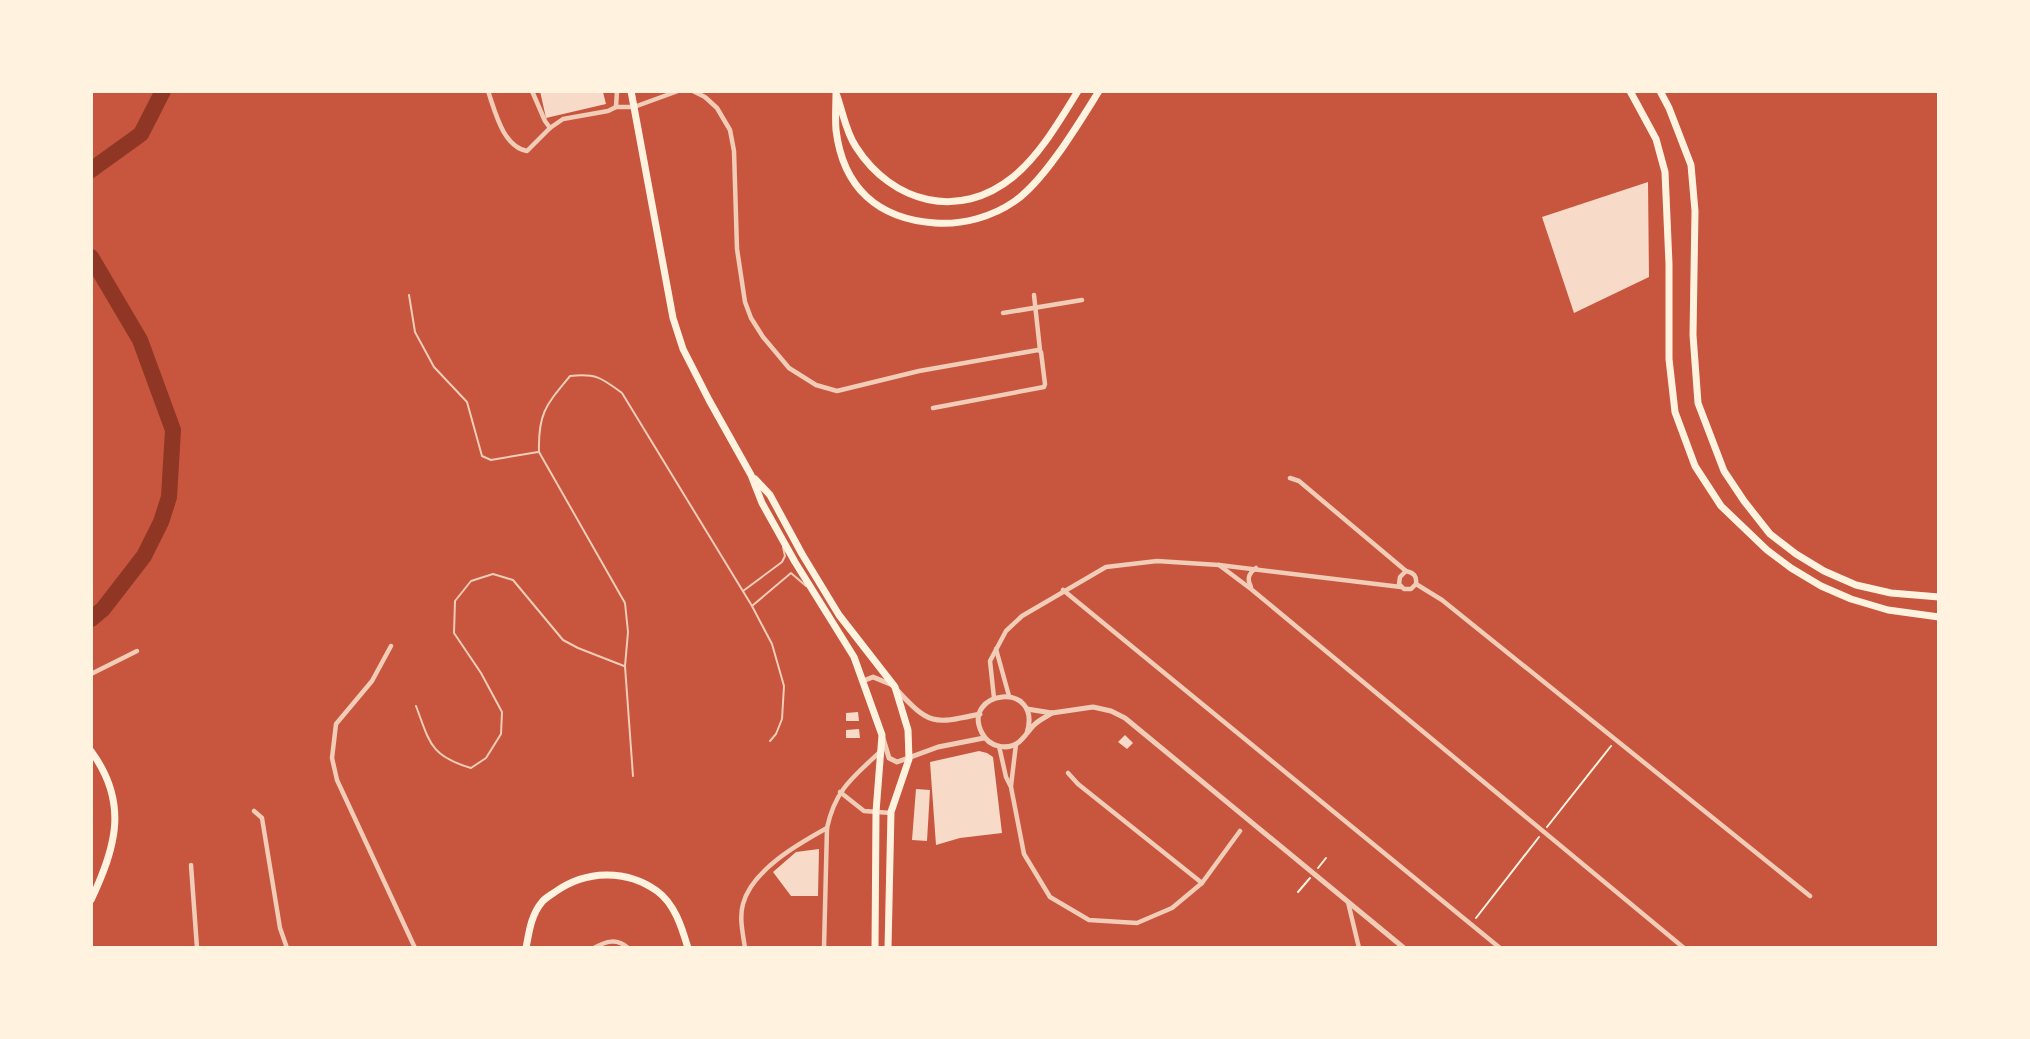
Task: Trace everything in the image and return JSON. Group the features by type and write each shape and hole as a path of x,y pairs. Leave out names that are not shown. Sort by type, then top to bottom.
{"main road":[{"path":"631,91 676,328 683,349 751,475 762,503 854,657 882,735 876,812 875,948"},
{"path":"836,92 855,145 876,174 888,183 920,198 951,202 981,196 1014,177 1045,141 1078,91"},
{"path":"836,92 836,128 842,156 865,195 875,205 900,218 942,224 982,218 1017,200 1046,169 1099,91"},
{"path":"1630,91 1656,139 1665,172 1669,359 1675,412 1695,466 1721,506 1767,550 1791,568 1821,586 1851,599 1888,610 1939,617"},
{"path":"1660,91 1691,165 1695,211 1693,335 1698,403 1724,471 1770,534 1824,571 1856,585 1891,593 1939,597"},
{"path":"751,475 770,495 839,615 895,687 908,730 909,759 891,813 888,948"},
{"path":"91,751 104,772 113,800 116,824 112,851 91,900"},
{"path":"526,948 530,922 542,901 586,876 616,875 637,880 659,892 674,909 688,948"}],"street":[{"path":"488,91 507,137 515,147 527,151 550,128 563,120 616,107 634,107 678,91"},
{"path":"532,91 550,128"},
{"path":"616,107 617,91"},
{"path":"693,91 717,108 730,130 734,151 737,249 745,302 763,338 789,368 816,385 836,391 919,371 1040,350"},
{"path":"933,408 1044,387 1034,295"},
{"path":"1003,313 1082,300"},
{"path":"994,698 990,660 1006,631 1022,616 1106,566 1157,561 1257,568 1411,589 1416,584 1416,577 1411,572 1406,571 1299,481 1290,478"},
{"path":"1219,565 1684,948"},
{"path":"1251,589 1249,576 1257,568"},
{"path":"1401,587 1400,577 1406,571"},
{"path":"1416,584 1442,600 1810,896"},
{"path":"1063,590 1500,948"},
{"path":"391,646 372,681 336,724 332,758 337,780 415,948"},
{"path":"996,648 1009,696"},
{"path":"91,674 137,651"},
{"path":"863,681 873,677 884,680 921,713 938,721 946,722 980,714"},
{"path":"1027,733 1030,725 1027,709 1009,696 994,698 980,714 979,722 984,738 999,747 1016,744 1027,733 1036,723 1052,713"},
{"path":"1027,709 1052,713 1093,707 1125,718 1404,948"},
{"path":"882,735 889,758 897,762 938,747 984,738"},
{"path":"1011,787 1016,744"},
{"path":"999,747 1011,787 1024,854 1050,897 1089,920 1137,923 1172,908 1202,883 1240,831"},
{"path":"824,948 827,828 831,808 840,792 880,752"},
{"path":"1068,773 1078,784 1202,883"},
{"path":"840,792 864,811 891,813"},
{"path":"254,811 262,818 280,928 287,948"},
{"path":"745,948 743,904 752,886 789,849 827,828"},
{"path":"191,865 197,948"},
{"path":"1348,902 1359,948"},
{"path":"875,937 881,948"},
{"path":"594,948 606,941 615,941 628,948"}],"lane":[{"path":"408,295 415,332 434,367 467,402 482,456 491,460 539,452"},
{"path":"633,775 625,666 628,632 625,603 539,452 538,430 546,406 570,376 589,374 604,380 622,393 752,606 772,644 784,686 782,719 770,741"},
{"path":"743,591 784,559 780,533"},
{"path":"752,606 791,573 819,599"},
{"path":"416,706 432,747 450,762 471,768 486,758 501,734 502,712 481,673 454,633 454,601 471,581 492,574 513,580 564,640 625,666"}],"building":[{"path":"540,91 598,91 603,92 606,104 546,118"},
{"path":"1648,182 1649,277 1574,313 1542,217"},
{"path":"858,712 859,721 846,721 846,713"},
{"path":"859,729 860,738 846,738 846,730"},
{"path":"1125,735 1133,743 1127,749 1118,742"},
{"path":"979,751 993,757 1002,833 960,838 936,845 930,762"},
{"path":"916,789 930,790 927,841 912,840"},
{"path":"819,849 818,896 791,896 773,872 796,852"}],"waterway":[{"path":"91,170 141,134 163,91"},
{"path":"91,257 140,340 173,430 169,497 161,522 144,556 103,609 91,619"}]}
